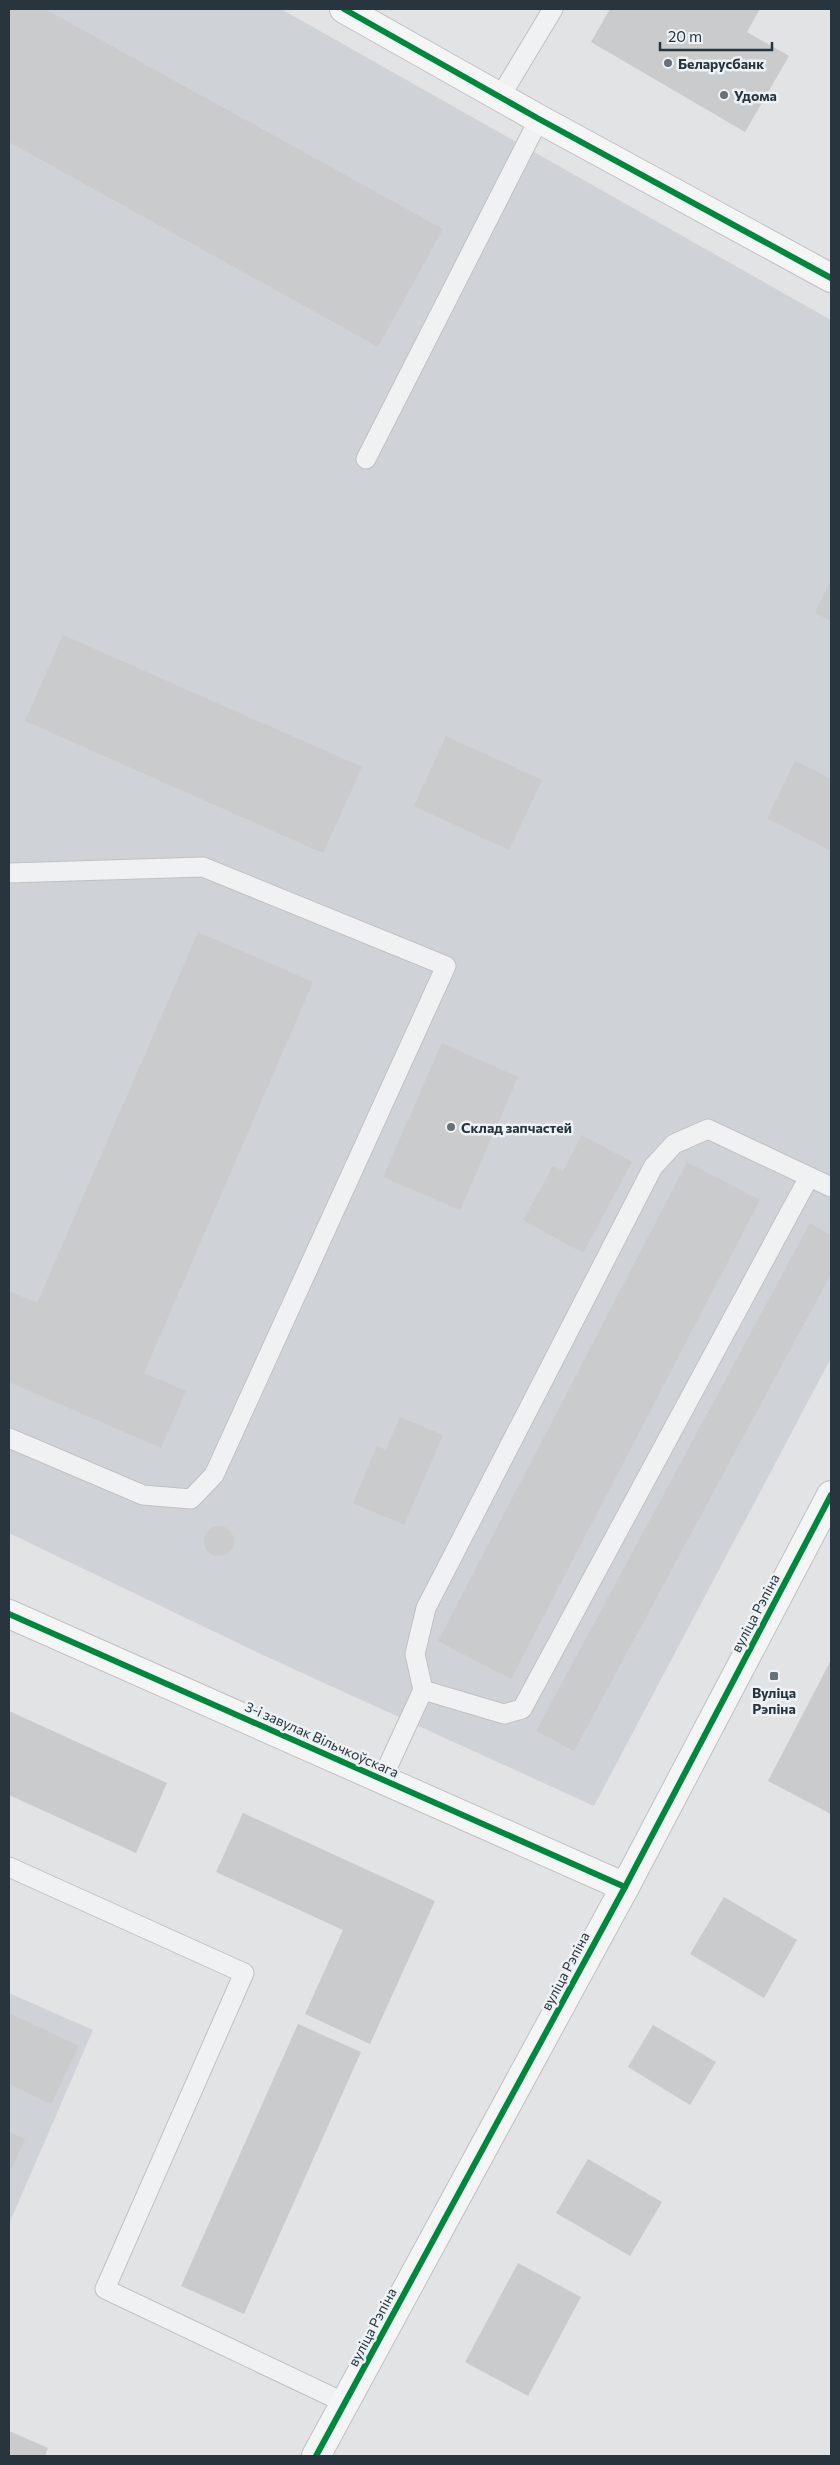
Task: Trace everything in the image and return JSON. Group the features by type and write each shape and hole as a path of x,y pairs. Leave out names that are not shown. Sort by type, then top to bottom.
{"street":[{"path":"344,9 539,119 831,278"},
{"name":"вуліца Рэпіна","path":"316,2456 828,1508"},
{"name":"3-і завулак Вільчкоўскага","path":"9,1614 625,1887"}],"lane":[{"path":"500,97 553,9"},
{"path":"366,459 539,119"},
{"path":"9,872 203,867 446,966 214,1475 191,1499 143,1495 9,1438"},
{"path":"382,1779 423,1690 415,1654 426,1608 653,1167 674,1144 708,1129 831,1187"},
{"path":"423,1690 504,1714 522,1709 809,1177"},
{"path":"9,1867 244,1973 105,2289 345,2403"}],"shaded area":[{"path":"9,9 281,9 831,320 831,1358 594,1806 265,1656 9,1533"},
{"path":"9,1993 93,2030 9,2224"}],"building":[{"path":"9,9 45,9 443,229 378,347 9,142"},
{"path":"610,9 760,9 747,32 789,56 745,132 591,42"},
{"path":"831,580 831,621 815,613"},
{"path":"63,635 362,767 323,853 25,721"},
{"path":"446,736 542,780 509,850 414,806"},
{"path":"795,761 831,779 831,851 767,818"},
{"path":"198,932 313,982 144,1373 186,1391 161,1448 9,1382 9,1291 37,1303"},
{"name":"Склад запчастей","path":"442,1043 518,1077 460,1210 383,1177"},
{"path":"582,1135 632,1162 583,1253 523,1220 553,1166 563,1171"},
{"path":"687,1162 760,1200 511,1679 438,1641"},
{"path":"810,1223 831,1235 831,1274 574,1751 536,1731"},
{"path":"400,1417 443,1435 404,1525 353,1503 377,1446 386,1450"},
{"path":"219,1526 230,1530 234,1541 230,1552 219,1556 208,1552 204,1541 208,1530"},
{"path":"831,1660 831,1814 768,1781"},
{"path":"9,1711 167,1783 136,1853 9,1795"},
{"path":"243,1813 435,1901 370,2044 305,2014 343,1930 216,1872"},
{"path":"724,1897 797,1940 764,1998 690,1954"},
{"path":"9,2013 79,2046 51,2104 9,2084"},
{"path":"298,2024 361,2052 244,2314 181,2286"},
{"path":"653,2025 716,2062 690,2105 628,2067"},
{"path":"9,2132 25,2139 12,2168 9,2167"},
{"path":"588,2159 662,2202 630,2256 556,2213"},
{"path":"518,2263 581,2297 528,2396 465,2362"},
{"path":"9,2431 48,2448 45,2456 9,2456"}],"cycle path":[{"path":"344,9 539,119 831,278"},
{"path":"316,2456 625,1887 831,1495"},
{"path":"9,1614 625,1887"}],"place":[{"name":"Беларусбанк","path":"668,63"},
{"name":"Удома","path":"724,95"},
{"name":"Склад запчастей","path":"451,1127"},
{"name":"Вуліца Рэпіна","path":"774,1676"}]}
